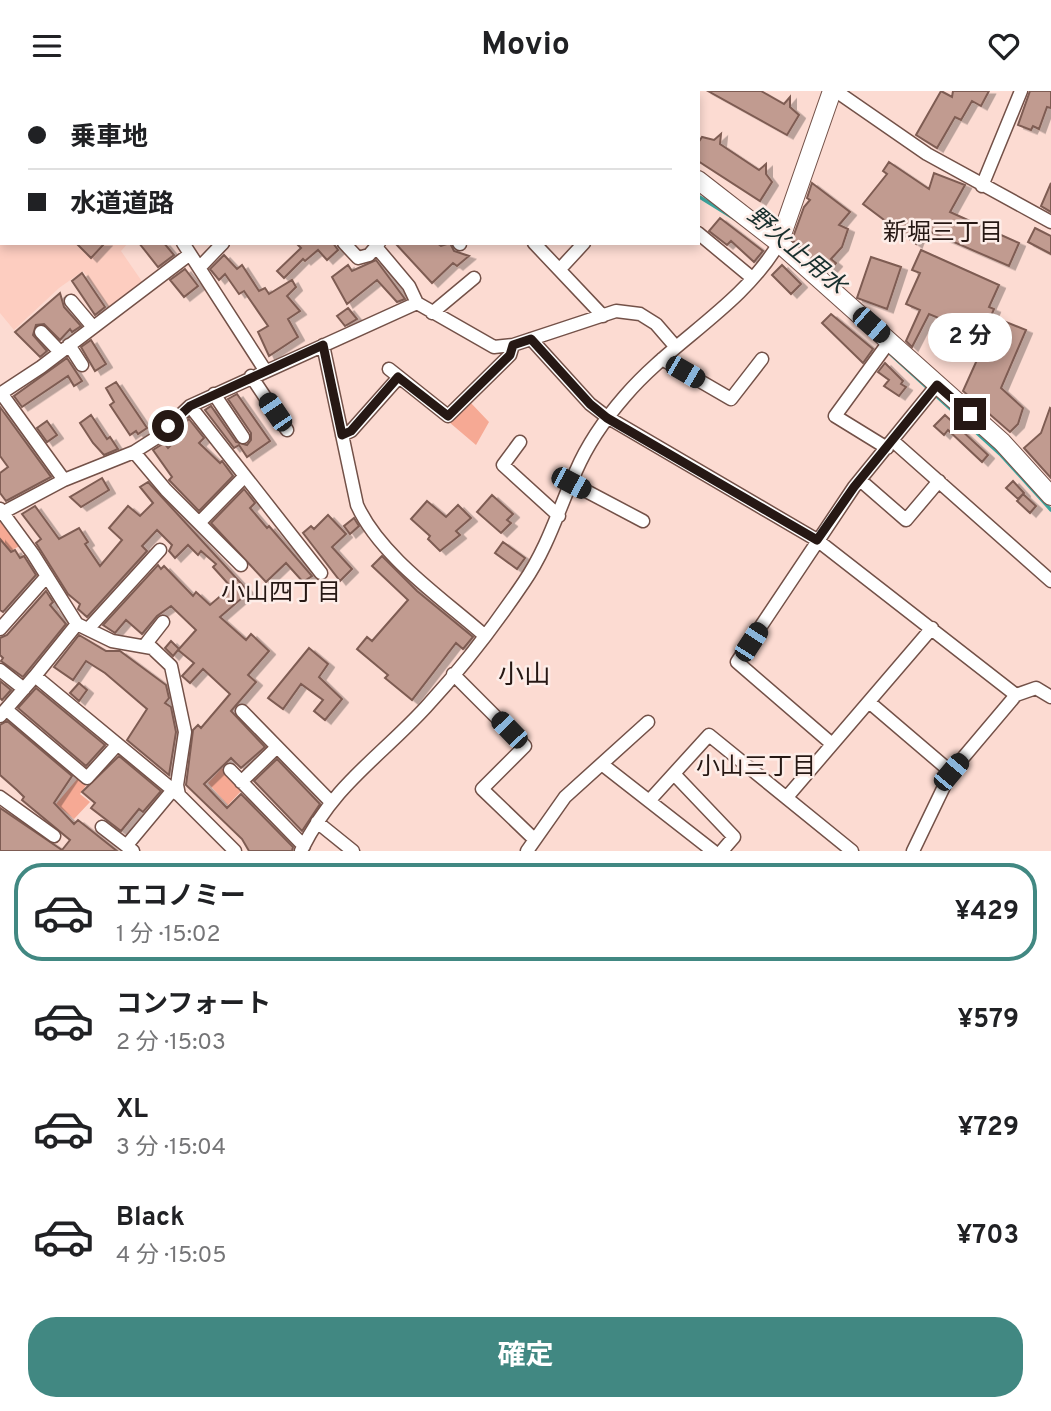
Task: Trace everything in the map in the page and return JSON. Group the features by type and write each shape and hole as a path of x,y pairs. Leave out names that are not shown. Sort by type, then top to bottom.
{"street":[{"path":"230,770 303,848 331,802 358,770 426,707 526,580 559,516 590,442 607,418 662,359 725,307 779,243 834,91 927,154 1051,222"},
{"path":"982,186 1021,91"},
{"path":"700,182 779,243 1016,455 1051,496"},
{"path":"700,235 751,278"},
{"path":"199,268 221,245"},
{"path":"346,245 358,258 369,255 378,246 409,286 417,303 494,347 513,345 616,311 640,314 656,324 676,346"},
{"path":"536,245 603,316"},
{"path":"559,269 582,245"},
{"path":"64,480 0,393 93,327 186,248 265,370"},
{"path":"432,313 474,278"},
{"path":"71,301 93,327"},
{"path":"102,827 130,848 176,793 184,719 171,666 162,656 145,645 112,641 83,627 1,512 64,480 134,452 156,438 190,406 251,376 417,303"},
{"path":"41,332 82,365"},
{"path":"531,339 590,404 607,418 817,540 1016,695"},
{"path":"889,342 835,417 890,444 939,481 1051,581"},
{"path":"323,345 357,505 366,524 384,546 484,635"},
{"path":"342,435 351,431 394,373 448,416 510,355 513,345"},
{"path":"662,359 732,399 762,359"},
{"path":"251,376 287,430"},
{"path":"832,744 737,662 860,480 937,385"},
{"path":"214,394 243,437"},
{"path":"190,406 321,573"},
{"path":"520,442 503,465 559,516"},
{"path":"134,452 241,565"},
{"path":"199,523 245,476"},
{"path":"860,480 906,520 939,481"},
{"path":"571,483 643,521"},
{"path":"117,745 87,778 4,714 35,676 160,550"},
{"path":"0,629 47,576"},
{"path":"145,645 163,622"},
{"path":"787,797 932,628"},
{"path":"0,670 24,689"},
{"path":"453,674 525,746 482,789 534,839"},
{"path":"35,676 164,781 235,851"},
{"path":"913,851 951,772 1016,695 1033,688 1051,697"},
{"path":"869,702 951,772"},
{"path":"242,711 331,802"},
{"path":"527,851 565,797 648,722"},
{"path":"649,801 709,735 852,851"},
{"path":"241,782 277,747"},
{"path":"603,765 713,851"},
{"path":"674,774 734,837 722,851"},
{"path":"0,797 54,837"},
{"path":"317,822 353,851"}],"shaded area":[{"path":"0,245 126,245 121,251 143,283 110,309 83,271 59,288 14,330 0,313"},
{"path":"470,402 489,422 476,445 449,422"},
{"path":"0,520 23,544 0,557"},
{"path":"222,768 243,789 228,805 208,783"},
{"path":"79,777 87,784 80,794 90,802 74,819 56,804"}],"building":[{"path":"708,91 761,91 784,104 790,97 790,107 799,115 787,135"},
{"path":"941,91 952,97 953,91 989,91 981,106 972,101 961,120 955,117 937,148 916,135"},
{"path":"1030,91 1051,91 1051,108 1047,107 1039,129 1033,126 1031,130 1018,125"},
{"path":"721,134 720,144 759,170 766,164 766,174 772,182 760,201 700,162 700,140 702,137 714,140"},
{"path":"889,162 929,189 934,173 965,185 950,212 1019,243 1009,266 922,228 916,244 863,204 887,174 883,171"},
{"path":"812,183 850,212 839,225 848,229 842,247 831,259 836,263 828,272 792,240 804,207 810,200 807,198"},
{"path":"1051,183 1051,212 1041,206"},
{"path":"720,218 763,251 754,262 731,241 727,245 709,231"},
{"path":"1035,228 1051,236 1051,254 1028,242"},
{"path":"78,245 103,245 91,258"},
{"path":"141,245 166,245 174,255 158,267"},
{"path":"298,245 334,245 338,250 327,260 318,250 305,261 303,259 284,278 277,271 301,248"},
{"path":"397,245 451,245 454,251 469,256 457,266 453,263 432,283"},
{"path":"921,250 999,285 989,307 994,309 991,316 1026,330 1001,388 1023,408 1018,424 1010,432 963,391 977,360 937,343 946,321 929,314 912,347 906,341 920,310 906,304 920,273 912,270"},
{"path":"224,255 237,269 242,265 259,291 265,288 269,294 292,280 296,287 287,296 300,311 288,319 298,337 269,356 258,332 268,326 244,291 239,294 225,274 219,280 210,269"},
{"path":"871,257 901,267 887,309 857,298"},
{"path":"376,260 405,299 397,302 377,280 347,304 332,277 348,265 352,271"},
{"path":"782,265 801,284 791,294 772,275"},
{"path":"185,269 198,286 184,297 170,280"},
{"path":"82,273 105,307 95,315 72,281"},
{"path":"60,293 64,307 81,326 72,332 70,329 60,340 44,324 36,325 33,335 47,351 40,357 15,332"},
{"path":"348,308 357,319 345,326 337,316"},
{"path":"831,314 873,349 863,363 822,323"},
{"path":"91,340 106,364 95,371 81,347"},
{"path":"67,358 82,381 74,386 68,376 22,407 14,396"},
{"path":"885,363 906,387 899,396 884,386 889,380 878,372"},
{"path":"116,382 147,428 138,434 136,431 130,435 110,405 114,402 106,388"},
{"path":"237,394 270,441 247,457 239,445 234,448 205,410 211,406 236,442 247,445 251,440 251,433 228,399"},
{"path":"0,407 51,477 6,501 0,493 0,473 8,467 0,456"},
{"path":"1050,408 1051,478 1024,448 1041,433"},
{"path":"91,415 107,439 110,437 118,449 104,455 93,443 80,423"},
{"path":"945,415 988,455 982,462 948,430 944,435 934,426"},
{"path":"189,419 204,438 199,443 220,463 222,461 233,476 199,511 169,480 172,477 153,450 164,443 168,448 185,432 180,427"},
{"path":"47,421 57,435 47,442 37,428"},
{"path":"102,478 109,490 81,507 70,497"},
{"path":"1013,481 1024,493 1018,499 1006,488"},
{"path":"148,482 249,592 220,617 246,640 251,634 269,651 248,675 256,682 231,711 265,747 241,768 231,758 204,784 227,808 241,794 293,847 292,851 249,851 242,839 186,785 193,730 198,725 201,728 230,694 203,669 190,683 182,676 194,663 178,650 173,656 165,648 171,641 179,649 196,630 171,606 157,616 142,634 126,620 115,633 103,625 158,565 161,569 164,566 193,596 196,592 210,605 231,587 213,567 216,564 201,551 198,555 188,545 175,558 169,551 172,545 157,530 142,546 147,551 87,617 78,609 80,604 68,594 36,543 41,539 22,514 35,506 59,539 79,528 88,542 85,544 100,566 122,540 109,528 128,506 140,516 153,503 140,487"},
{"path":"244,489 255,503 250,508 312,576 303,582 286,563 266,582 211,523"},
{"path":"1023,494 1036,506 1030,513 1017,501"},
{"path":"492,495 513,514 507,520 511,523 501,533 477,512"},
{"path":"427,501 446,517 458,505 471,518 456,531 460,535 440,551 428,539 430,536 411,519"},
{"path":"328,515 346,534 332,547 352,569 340,581 303,533 311,526 314,529"},
{"path":"354,518 359,526 350,534 344,526"},
{"path":"0,539 11,552 15,550 20,558 24,556 36,575 3,612 0,610"},
{"path":"503,542 525,558 517,569 495,553"},
{"path":"382,556 417,591 473,637 463,649 456,643 412,700 385,678 388,675 357,649 367,637 372,641 408,600 372,566"},
{"path":"46,591 53,602 50,605 66,624 23,677 1,661 3,658 0,655 0,638 7,635"},
{"path":"79,635 106,651 120,651 166,685 169,698 165,703 171,707 176,732 169,775 127,740 147,709 105,673 86,661 73,680 54,667"},
{"path":"309,648 328,664 319,677 342,699 325,720 314,711 323,700 301,684 283,709 268,698"},
{"path":"0,681 11,690 2,700 0,698"},
{"path":"79,683 87,690 79,701 70,693"},
{"path":"36,688 105,745 86,766 18,708"},
{"path":"7,721 72,776 54,803 74,824 78,820 117,851 0,851 0,808 62,850 70,840 22,800 24,797 0,775 0,725"},
{"path":"119,756 161,791 143,812 139,809 121,831 91,808 95,803 82,792"},
{"path":"277,759 320,804 302,831 254,781"}],"waterway":[{"name":"野火止用水","path":"700,197 735,219"},
{"name":"野火止用水","path":"886,350 1001,455 1051,510"}],"district":[{"name":"新堀三丁目","path":"943,232"},
{"name":"小山四丁目","path":"281,592"},
{"name":"小山","path":"524,674"},
{"name":"小山三丁目","path":"756,766"}],"route":[{"path":"168,426 190,406 323,345 342,435 351,431 398,377 448,416 510,355 513,345 531,339 590,404 607,418 817,540 854,487 937,385 970,414"}]}
